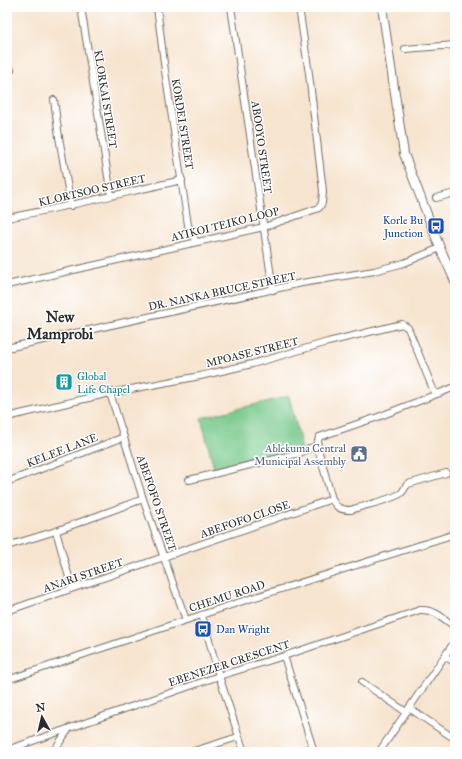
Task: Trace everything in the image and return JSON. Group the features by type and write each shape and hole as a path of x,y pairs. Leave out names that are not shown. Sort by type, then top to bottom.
{"main road":[{"path":"382,7 403,149 440,248 455,281"}],"street":[{"name":"KLORKAI STREET","path":"81,7 111,195"},
{"name":"KORDEI STREET","path":"157,7 167,86 188,224 196,242"},
{"name":"ABOOYO STREET","path":"231,7 273,290"},
{"name":"AYIKOI TEIKO LOOP","path":"7,284 264,227 319,208 323,199 323,191 309,74 299,7"},
{"path":"405,50 455,45"},
{"path":"54,100 71,206"},
{"name":"KLORTSOO STREET","path":"7,218 71,206 111,195 182,180"},
{"path":"436,198 455,193"},
{"name":"DR. NANKA BRUCE STREET","path":"7,348 332,277 385,268 404,263 440,248"},
{"name":"MPOASE STREET","path":"7,417 110,393 200,376 252,364 328,342 402,324 408,328 435,394"},
{"path":"446,473 408,484 399,494 351,510 344,510 336,507 332,499 317,445 319,437 455,387"},
{"name":"ABEFOFO STREET","path":"110,393 143,499 186,620"},
{"name":"KELEE LANE","path":"8,482 124,437"},
{"path":"189,480 300,453 317,445"},
{"path":"7,475 8,482"},
{"path":"7,546 56,531 143,499"},
{"name":"ABEFOFO CLOSE","path":"165,558 332,499"},
{"path":"56,531 72,588"},
{"name":"CHEMU ROAD","path":"7,680 186,620 455,534"},
{"name":"ANARI STREET","path":"7,611 165,558"},
{"name":"EBENEZER CRESCENT","path":"7,750 68,730 219,676 284,656 420,610 427,609 434,612 455,627"},
{"path":"202,615 219,676 244,752"},
{"path":"379,752 455,641"},
{"path":"284,656 314,752"},
{"path":"445,656 455,663"},
{"path":"362,682 455,739"},
{"path":"53,752 68,730"},
{"path":"191,752 238,737"}],"green space":[{"path":"289,396 302,449 215,472 201,418"}],"place":[{"name":"Korle Bu Junction","path":"436,226"},
{"name":"Global Life Chapel","path":"64,382"},
{"name":"Ablekuma Central Municipal Assembly","path":"359,454"},
{"name":"Dan Wright","path":"203,629"}],"district":[{"name":"New Mamprobi","path":"60,326"}]}
